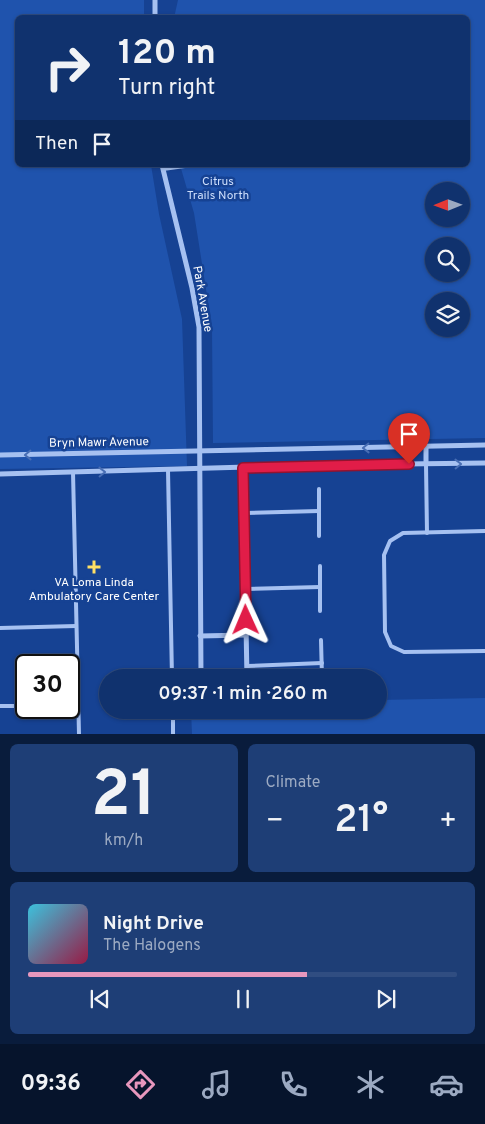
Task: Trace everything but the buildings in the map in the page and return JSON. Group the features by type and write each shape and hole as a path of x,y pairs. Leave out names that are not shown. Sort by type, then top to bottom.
{"street":[{"path":"155,0 155,15"},
{"name":"Park Avenue","path":"162,167 192,288 199,327 201,669"},
{"name":"Bryn Mawr Avenue","path":"0,455 485,445"},
{"path":"426,446 426,464"},
{"path":"0,474 485,463"},
{"path":"243,468 247,666"},
{"path":"200,636 246,635"}],"lane":[{"path":"426,464 427,532"},
{"path":"168,470 172,669"},
{"path":"73,472 77,654"},
{"path":"319,489 319,536"},
{"path":"244,513 319,511"},
{"path":"485,531 403,533 390,541 384,555 385,632 392,646 404,652 485,651"},
{"path":"320,566 320,611"},
{"path":"245,589 320,588"},
{"path":"0,628 76,626"},
{"path":"321,640 322,669"},
{"path":"247,666 322,663"},
{"path":"0,706 15,706"},
{"path":"78,719 78,734"},
{"path":"173,719 174,734"}],"green space":[{"path":"0,0 144,0 144,15 15,15 15,167 151,167 159,214 182,319 187,466 0,469"},
{"name":"Citrus Trails North","path":"178,0 485,0 485,438 213,443 212,327 194,213 181,167 470,167 470,15 175,15"},
{"path":"485,698 485,734 192,734 191,719 387,719 387,700"}],"place":[{"name":"VA Loma Linda Ambulatory Care Center","path":"94,567"}],"route":[{"path":"246,620 243,468 409,464"}]}
